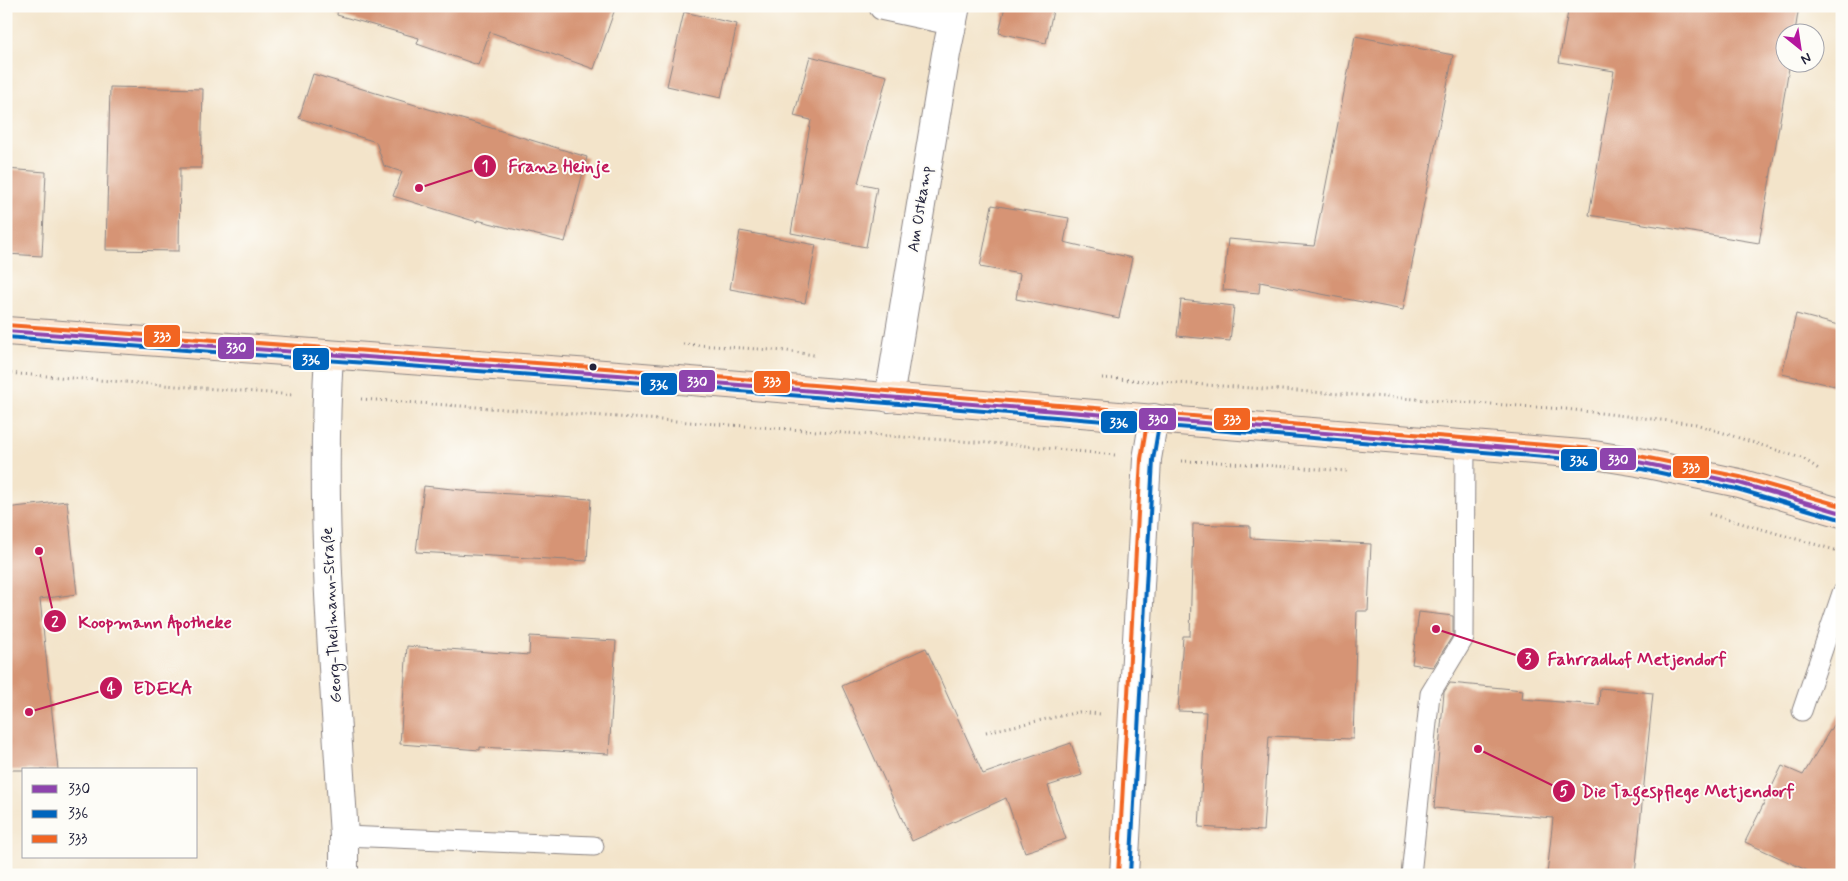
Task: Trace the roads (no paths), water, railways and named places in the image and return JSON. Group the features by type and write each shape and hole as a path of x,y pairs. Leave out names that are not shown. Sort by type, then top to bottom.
{"main road":[{"path":"6,331 618,375 1594,455 1739,483 1842,513"}],"street":[{"name":"Am Ostkamp","path":"883,6 954,14 888,398"},
{"name":"Georg-Theilmann-Straße","path":"329,355 325,463 328,568 344,836 344,875"},
{"path":"1124,875 1148,459 1154,418"}],"lane":[{"path":"1411,875 1430,694 1464,638 1466,445"},
{"path":"1802,711 1842,593"},
{"path":"344,836 594,846"}],"place":[{"name":"Franz Heinje","path":"419,188"},
{"name":"Koopmann Apotheke","path":"39,551"},
{"name":"Fahrradhof Metjendorf","path":"1436,629"},
{"name":"EDEKA","path":"29,712"},
{"name":"Die Tagespflege Metjendorf","path":"1478,749"}]}
